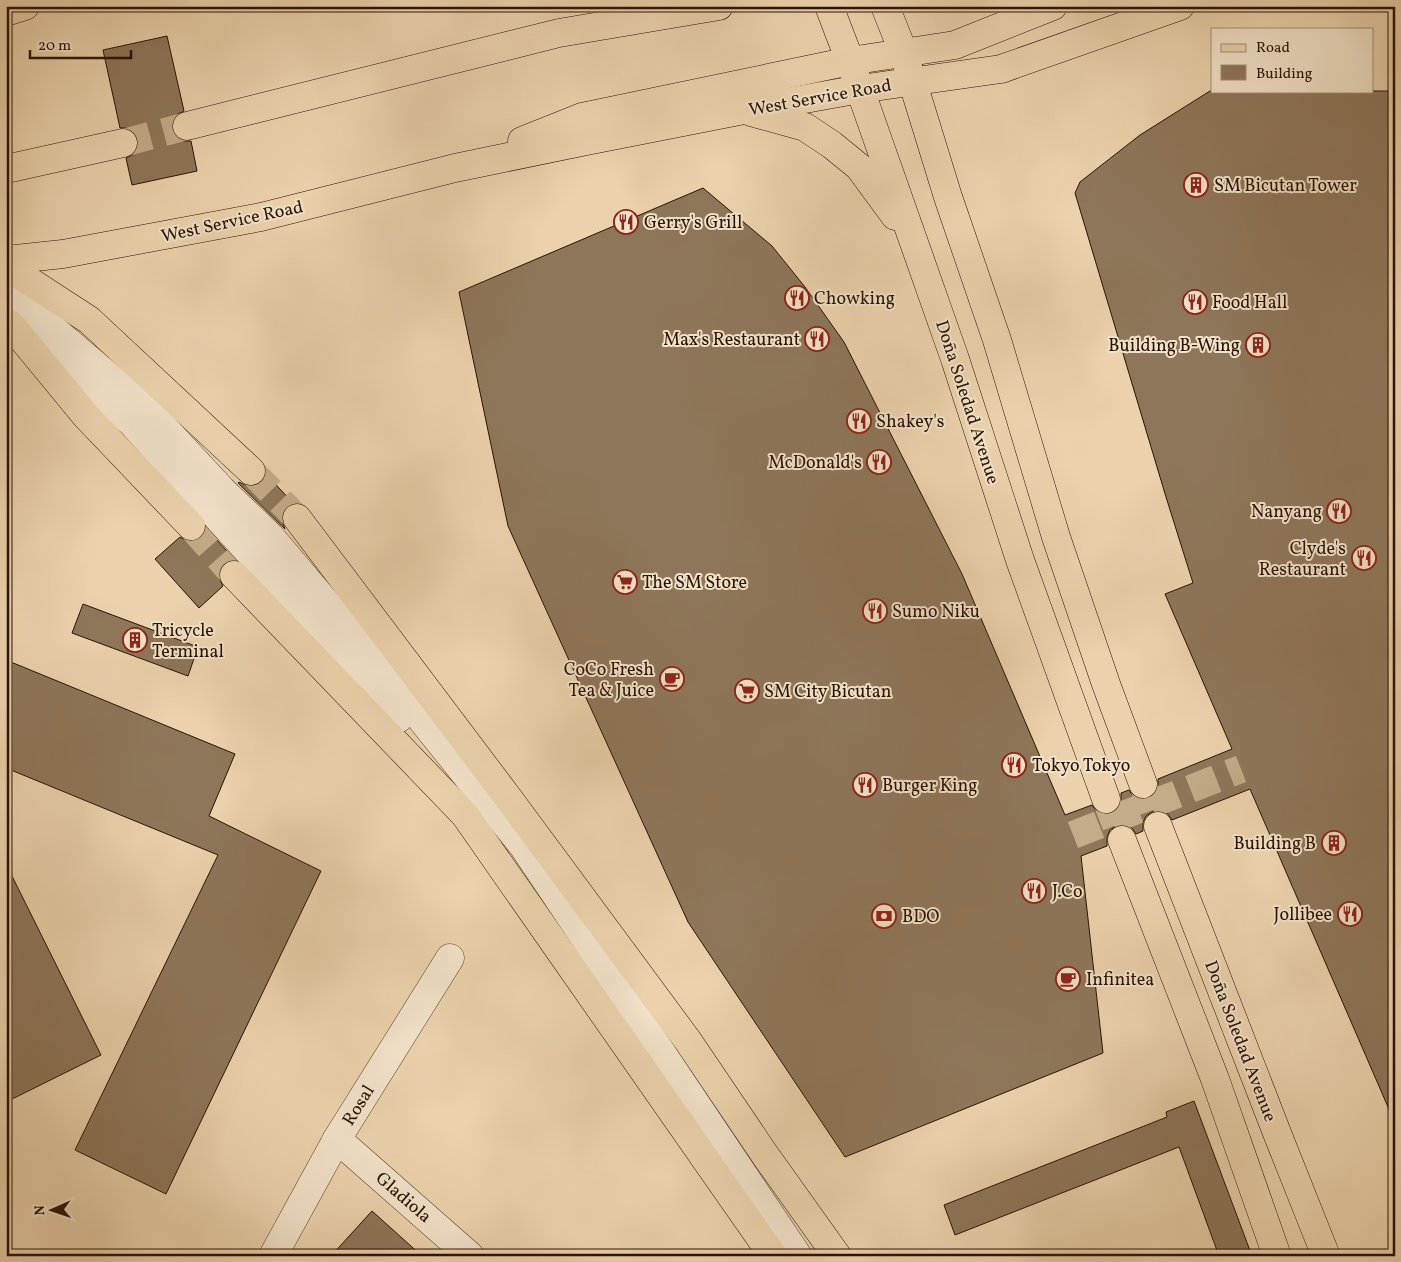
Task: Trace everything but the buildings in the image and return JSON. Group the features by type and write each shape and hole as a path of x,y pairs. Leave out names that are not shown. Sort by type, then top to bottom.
{"main road":[{"path":"6,12 25,6"},
{"path":"187,126 559,33 719,6"},
{"name":"Doña Soledad Avenue","path":"829,6 955,359 1020,560 1106,799"},
{"path":"885,6 904,54 948,198 996,340 1056,537 1106,684 1143,784"},
{"name":"West Service Road","path":"455,168 582,117 850,61 955,45 1052,6"},
{"name":"West Service Road","path":"6,260 63,254 261,217 455,168 577,142 860,89 1000,69 1180,6"},
{"path":"744,110 805,128 832,145 859,167 914,243"},
{"path":"6,169 123,142"},
{"path":"6,266 89,320 251,471"},
{"path":"6,322 86,416 191,526"},
{"path":"297,518 500,787 688,1041 765,1155 838,1256"},
{"path":"234,575 465,815 790,1252"},
{"name":"Doña Soledad Avenue","path":"1158,826 1326,1256"},
{"path":"1122,840 1215,1079 1277,1256"}],"street":[{"path":"6,289 146,408 222,490 270,536 356,638 523,846 790,1252"},
{"path":"6,317 132,423 298,608 481,807 523,846"},
{"name":"Rosal","path":"273,1256 338,1139 450,958"},
{"name":"Gladiola","path":"338,1139 470,1256"}],"tunnel":[{"path":"123,143 187,126"},
{"path":"251,471 297,518"},
{"path":"191,526 234,575"},
{"path":"1073,835 1241,769"},
{"path":"1143,784 1158,826"},
{"path":"1106,799 1122,840"}],"place":[{"name":"SM Bicutan Tower","path":"1196,185"},
{"name":"Gerry's Grill","path":"626,222"},
{"name":"Chowking","path":"797,298"},
{"name":"Food Hall","path":"1195,302"},
{"name":"Max's Restaurant","path":"817,339"},
{"name":"Building B-Wing","path":"1258,345"},
{"name":"Shakey's","path":"859,421"},
{"name":"McDonald's","path":"879,462"},
{"name":"Nanyang","path":"1339,511"},
{"name":"Clyde's Restaurant","path":"1364,558"},
{"name":"The SM Store","path":"625,582"},
{"name":"Sumo Niku","path":"875,611"},
{"name":"Tricycle Terminal","path":"135,640"},
{"name":"CoCo Fresh Tea & Juice","path":"672,679"},
{"name":"SM City Bicutan","path":"747,691"},
{"name":"Tokyo Tokyo","path":"1014,765"},
{"name":"Burger King","path":"865,785"},
{"name":"Building B","path":"1334,843"},
{"name":"J.Co","path":"1034,891"},
{"name":"Jollibee","path":"1350,914"},
{"name":"BDO","path":"884,916"},
{"name":"Infinitea","path":"1068,979"}]}
